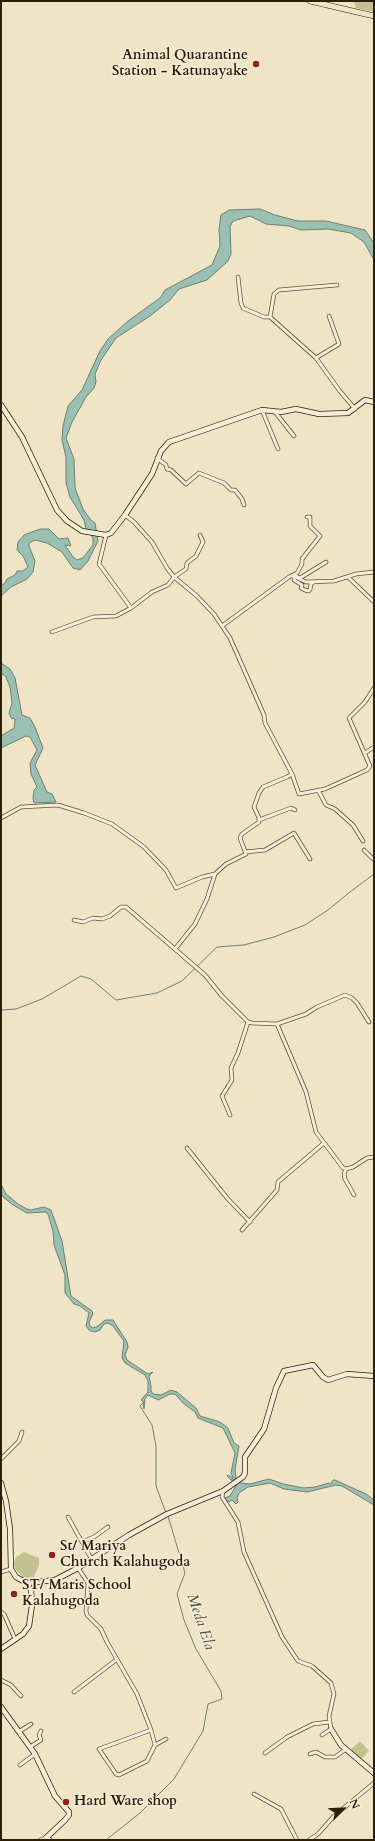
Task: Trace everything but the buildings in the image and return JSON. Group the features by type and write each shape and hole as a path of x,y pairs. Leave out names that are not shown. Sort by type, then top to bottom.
{"main road":[{"path":"310,1 374,16"}],"street":[{"path":"238,277 243,308 264,317 270,317 316,358 355,409"},
{"path":"270,317 274,294 279,290 337,285"},
{"path":"316,358 339,344 328,316"},
{"path":"1,405 22,437 57,510 67,522 82,531 106,536 111,533 125,516 152,474 157,458 165,445 170,442 262,410 281,412 296,409 319,414 348,413 365,400 374,402"},
{"path":"262,410 278,449"},
{"path":"275,412 294,436"},
{"path":"157,458 166,466 167,469 171,470 186,484 199,473 224,483 231,490 235,490 242,499 244,505"},
{"path":"125,516 134,522 152,542 174,577 197,596 214,614 230,638 264,714 265,723 292,774 299,794 337,785 367,770 370,766 349,718 365,702 374,688"},
{"path":"307,516 310,517 310,526 320,536 302,560 302,564 294,580 302,585 301,588 307,591 310,590 312,583 320,581"},
{"path":"52,632 94,617 116,616 131,608 152,592 168,585 174,577 186,569 187,563 196,556 204,542 200,535"},
{"path":"106,536 99,564 131,608"},
{"path":"222,626 289,576 305,575 326,562"},
{"path":"296,576 306,582 334,580 374,572"},
{"path":"348,577 374,602"},
{"path":"365,752 374,747"},
{"path":"259,820 254,807 263,787 292,774"},
{"path":"318,790 326,805 335,810 353,825 363,841"},
{"path":"1,818 21,807 58,805 112,824 144,847 158,861 166,870 176,888 202,876 215,874"},
{"path":"245,852 240,838 242,834 259,820 291,808 295,810"},
{"path":"245,852 265,850 294,832 310,859"},
{"path":"364,850 374,860"},
{"path":"175,949 195,924 207,898 215,874 226,864 246,854 245,852"},
{"path":"74,920 83,922 93,918 102,919 110,916 121,907 126,907 205,975 222,996 248,1022 277,1024 306,1014 317,1007 345,995 352,998 357,1003 369,1022"},
{"path":"230,1115 222,1096 232,1080 231,1068 248,1022"},
{"path":"277,1024 306,1092 314,1128 343,1168 346,1169"},
{"path":"242,1230 277,1190 278,1182 324,1143"},
{"path":"187,1148 227,1198 250,1222"},
{"path":"346,1169 353,1167 373,1156"},
{"path":"346,1169 344,1174 345,1179 354,1195"},
{"path":"27,1583 55,1580 92,1560 129,1535 167,1514 223,1491 243,1477 245,1473 245,1457 264,1429 276,1388 284,1371 313,1365 323,1377 328,1380 333,1380 346,1374 374,1376"},
{"path":"1,1459 19,1440 22,1432"},
{"path":"1,1483 6,1501 10,1529 11,1569 16,1577 27,1583 31,1590 31,1619 27,1631 1,1649"},
{"path":"223,1491 222,1497 238,1522 244,1552 282,1637 298,1661 312,1666 332,1683 334,1694 329,1722 331,1729 341,1745 374,1773"},
{"path":"1,1504 6,1501"},
{"path":"68,1517 92,1560"},
{"path":"82,1542 94,1537 108,1527"},
{"path":"78,1568 88,1583 87,1615 101,1629 116,1660 137,1694 151,1730 155,1745"},
{"path":"1,1572 11,1569"},
{"path":"1,1612 4,1614 15,1639"},
{"path":"74,1692 116,1660"},
{"path":"1,1680 11,1685 21,1696"},
{"path":"1,1708 30,1746 54,1796 69,1815 48,1839 40,1840"},
{"path":"265,1753 287,1736 314,1724 329,1722"},
{"path":"20,1731 31,1724"},
{"path":"322,1735 331,1729"},
{"path":"151,1730 99,1750 116,1774 119,1775 147,1761 155,1745 166,1739"},
{"path":"30,1746 41,1740 39,1735 41,1731"},
{"path":"310,1754 316,1752 325,1757 335,1757 346,1749"},
{"path":"20,1765 35,1754"},
{"path":"309,1840 318,1834 334,1816 374,1783"},
{"path":"254,1794 281,1809 297,1840"}],"green space":[{"path":"354,1 374,1 374,12 356,8"},
{"path":"24,1552 39,1558 39,1566 32,1580 23,1577 15,1569 14,1562 16,1557"},
{"path":"360,1741 369,1751 360,1760 350,1750"}],"water":[{"path":"260,209 275,215 298,221 326,221 365,230 374,243 374,260 364,242 351,233 328,229 301,230 289,226 266,224 250,216 233,221 230,227 231,254 228,261 207,280 179,289 170,300 150,316 116,338 101,360 95,374 96,382 94,388 86,397 72,422 66,438 74,459 75,488 83,509 95,523 98,541 88,561 80,570 73,568 62,552 47,543 35,540 29,543 35,561 33,572 27,579 11,587 1,596 1,586 7,579 15,575 17,571 23,571 28,567 23,556 17,550 18,542 24,535 40,529 49,529 59,539 68,538 71,546 65,545 73,557 77,560 83,558 93,545 93,538 86,528 84,520 70,497 66,483 66,457 62,440 63,426 68,406 82,390 100,351 108,339 128,321 160,298 165,290 212,265 220,246 219,229 221,215 229,210"},
{"path":"1,663 10,669 15,678 22,715 30,718 35,727 43,748 35,765 47,792 52,794 56,802 34,803 34,790 37,787 31,774 30,763 37,750 30,737 26,736 1,748 1,736 14,728 15,719 11,718 9,713 12,703 10,687 6,677 1,673"},
{"path":"1,1184 6,1194 27,1209 31,1210 44,1207 51,1210 62,1241 71,1296 92,1311 93,1314 89,1322 90,1326 93,1328 105,1320 113,1320 127,1342 128,1347 125,1355 127,1360 148,1374 153,1372 149,1376 151,1391 153,1394 161,1395 171,1390 177,1392 196,1408 200,1416 220,1422 228,1428 234,1443 239,1446 235,1470 236,1478 241,1483 250,1484 269,1479 283,1484 304,1488 329,1483 331,1484 333,1480 335,1480 366,1494 374,1500 374,1505 342,1486 336,1485 307,1492 284,1489 270,1483 248,1487 239,1493 237,1498 238,1502 236,1504 232,1500 228,1502 225,1498 230,1496 237,1484 235,1480 231,1480 227,1476 228,1475 233,1478 231,1473 235,1453 223,1428 198,1418 195,1412 183,1403 175,1394 170,1394 158,1400 148,1395 145,1399 144,1409 143,1401 141,1400 148,1392 148,1381 145,1375 125,1363 122,1358 124,1341 113,1326 108,1323 104,1324 100,1330 95,1332 90,1331 86,1326 89,1313 80,1306 74,1304 65,1293 65,1275 54,1245 53,1231 48,1214 45,1212 27,1213 13,1205 3,1197 1,1193"}],"waterway":[{"path":"1,1010 16,1009 42,999 81,976 91,979 116,1000 157,993 182,981 217,947 244,945 274,937 305,925 328,910 374,874"},
{"name":"Meda Ela","path":"143,1403 140,1406 152,1425 156,1446 156,1486 166,1513"},
{"name":"Meda Ela","path":"106,1840 140,1813 174,1779 203,1731 208,1704 222,1699 221,1691 196,1649 184,1620 177,1594 185,1573 168,1516"}],"place":[{"name":"Animal Quarantine Station - Katunayake","path":"256,64"},
{"name":"St/ Mariya Church Kalahugoda","path":"52,1555"},
{"name":"ST/ Maris School Kalahugoda","path":"14,1594"},
{"name":"Hard Ware shop","path":"66,1802"}]}
